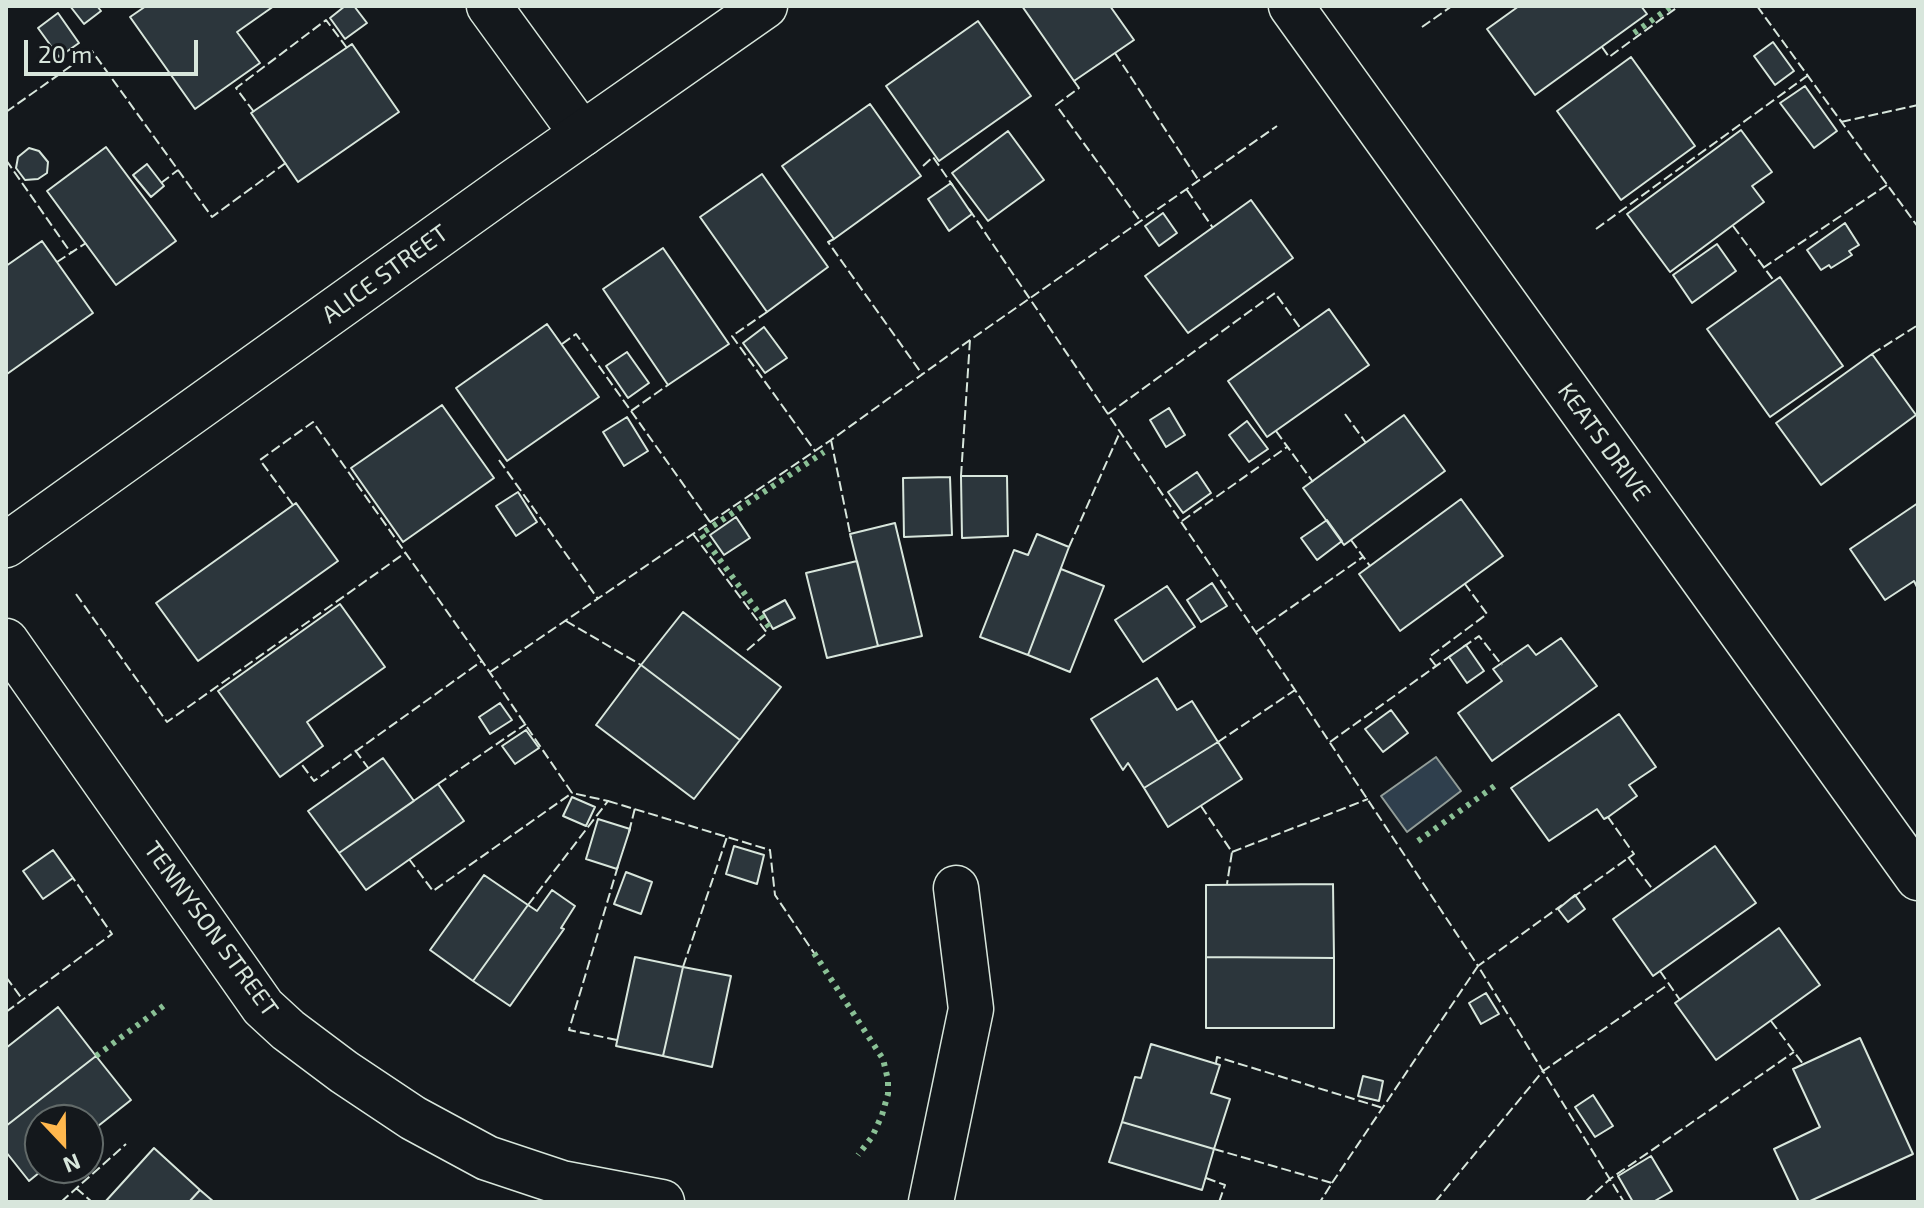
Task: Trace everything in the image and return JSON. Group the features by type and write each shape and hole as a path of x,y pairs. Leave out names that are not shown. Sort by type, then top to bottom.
{"street":[{"path":"489,6 582,134"},
{"name":"ALICE STREET","path":"6,545 765,6"},
{"name":"KEATS DRIVE","path":"1291,6 1918,878"},
{"name":"TENNYSON STREET","path":"6,641 263,1007 288,1030 413,1118 487,1158 562,1183 662,1202"},
{"path":"931,1202 971,1009 956,888"}],"water":[{"path":"1436,757 1461,791 1407,832 1381,796"}],"building":[{"path":"70,6 97,6 101,11 84,24"},
{"path":"146,6 274,6 237,32 260,63 195,109 130,17"},
{"path":"345,6 354,6 367,23 345,39 330,18"},
{"path":"1022,6 1110,6 1134,40 1074,81"},
{"path":"1519,6 1641,6 1647,14 1535,95 1487,29"},
{"path":"58,13 79,43 59,57 38,28"},
{"path":"978,21 1031,96 939,161 886,86"},
{"path":"1773,42 1794,71 1775,85 1754,56"},
{"path":"352,44 399,112 298,182 251,113"},
{"path":"1631,57 1695,146 1621,200 1557,111"},
{"path":"1805,86 1837,131 1814,148 1780,103"},
{"path":"870,104 921,176 834,239 782,166"},
{"path":"1741,130 1772,172 1752,186 1764,202 1670,272 1627,214"},
{"path":"1008,131 1044,180 988,221 952,173"},
{"path":"106,147 176,241 116,285 47,191"},
{"path":"29,148 39,151 48,162 47,173 38,179 25,180 16,168 18,157"},
{"path":"147,164 164,186 151,197 133,175"},
{"path":"762,174 828,267 767,312 700,217"},
{"path":"951,183 972,214 949,231 928,199"},
{"path":"1251,200 1293,258 1188,333 1145,276"},
{"path":"1163,213 1177,233 1159,246 1145,226"},
{"path":"1845,223 1859,245 1849,251 1852,255 1831,268 1829,265 1821,270 1807,250"},
{"path":"42,241 93,313 7,374 6,266"},
{"path":"1717,244 1736,271 1692,303 1673,275"},
{"path":"663,248 729,344 668,385 603,289"},
{"path":"1780,277 1843,366 1770,417 1707,329"},
{"path":"1329,309 1369,365 1267,437 1228,381"},
{"path":"547,324 599,397 507,461 456,388"},
{"path":"764,327 787,358 765,373 743,343"},
{"path":"627,352 649,383 628,398 606,366"},
{"path":"1872,354 1916,415 1821,485 1776,423"},
{"path":"442,405 494,478 403,542 351,468"},
{"path":"1169,408 1185,435 1166,447 1150,420"},
{"path":"1404,415 1445,471 1344,545 1303,488"},
{"path":"627,417 648,451 624,466 603,432"},
{"path":"1247,421 1268,449 1249,462 1229,435"},
{"path":"1197,472 1211,493 1183,513 1168,492"},
{"path":"961,476 1007,476 1008,536 962,538"},
{"path":"950,477 952,535 904,537 903,478"},
{"path":"518,492 537,522 516,536 496,506"},
{"path":"1461,499 1503,556 1400,631 1359,574"},
{"path":"296,503 338,561 198,661 156,603"},
{"path":"1918,503 1918,589 1914,581 1885,600 1850,549"},
{"path":"736,517 750,538 724,555 710,535"},
{"path":"1327,520 1342,541 1317,560 1301,538"},
{"path":"895,523 922,636 878,646 850,534"},
{"path":"1037,534 1069,547 1028,655 980,637 1014,550 1028,555"},
{"path":"857,561 878,646 827,658 806,573"},
{"path":"1061,569 1104,586 1070,672 1028,655"},
{"path":"1212,583 1227,606 1201,622 1187,600"},
{"path":"1167,586 1195,627 1143,662 1115,620"},
{"path":"785,600 795,618 773,629 763,612"},
{"path":"340,604 385,667 307,722 323,746 280,777 218,691"},
{"path":"683,612 781,687 740,740 641,665"},
{"path":"1561,638 1597,686 1492,761 1458,713 1502,681 1493,669 1528,645 1536,655"},
{"path":"1466,645 1484,671 1467,683 1449,657"},
{"path":"641,665 740,740 694,799 596,725"},
{"path":"1157,678 1177,710 1192,701 1218,742 1144,788 1128,763 1123,770 1091,719"},
{"path":"500,703 512,720 490,734 479,717"},
{"path":"1391,710 1408,733 1383,752 1365,729"},
{"path":"1619,714 1656,767 1629,785 1637,796 1608,817 1604,819 1597,809 1549,841 1511,788"},
{"path":"526,730 539,748 515,764 502,746"},
{"path":"1218,742 1242,779 1168,827 1144,788"},
{"path":"383,758 414,801 339,853 308,811"},
{"path":"438,784 464,821 366,890 339,853"},
{"path":"572,797 595,807 586,826 563,816"},
{"path":"598,819 630,829 617,869 586,859"},
{"path":"734,846 764,855 757,884 726,874"},
{"path":"1715,846 1756,903 1653,976 1613,919"},
{"path":"53,850 73,878 43,899 23,871"},
{"path":"626,872 652,882 641,914 614,904"},
{"path":"484,875 528,905 473,981 430,950"},
{"path":"1333,884 1334,958 1206,957 1206,885"},
{"path":"552,890 575,906 561,928 564,929 510,1006 473,981 528,905 537,911"},
{"path":"1575,895 1585,909 1568,922 1558,909"},
{"path":"1779,928 1820,985 1716,1060 1675,1003"},
{"path":"635,957 683,967 663,1056 616,1046"},
{"path":"1206,957 1334,958 1334,1028 1206,1028"},
{"path":"683,967 731,976 712,1067 663,1056"},
{"path":"1486,993 1499,1014 1481,1024 1469,1003"},
{"path":"58,1007 96,1056 34,1104 24,1104 24,1112 6,1126 6,1048"},
{"path":"1860,1038 1913,1154 1808,1202 1799,1202 1774,1149 1820,1127 1793,1069"},
{"path":"1151,1044 1220,1065 1211,1093 1230,1099 1214,1149 1122,1122 1135,1077 1141,1078"},
{"path":"96,1056 131,1100 104,1121 104,1104 34,1104"},
{"path":"1363,1076 1383,1081 1379,1101 1358,1096"},
{"path":"1593,1095 1613,1126 1595,1137 1575,1107"},
{"path":"24,1112 24,1175 6,1152 6,1126"},
{"path":"1122,1122 1214,1149 1202,1190 1109,1162"},
{"path":"154,1148 200,1190 189,1202 105,1202"},
{"path":"1651,1156 1672,1191 1653,1202 1633,1202 1618,1176"},
{"path":"200,1190 214,1202 189,1202"}],"hedge":[{"path":"1634,33 1672,6"},
{"path":"769,627 701,534 824,452"},
{"path":"1418,841 1496,785"},
{"path":"814,953 883,1059 888,1080 882,1115 872,1137 858,1155"},
{"path":"96,1056 166,1004"}],"fence":[{"path":"1422,27 1452,6"},
{"path":"1602,47 1609,57 1679,6"},
{"path":"1757,6 1918,227"},
{"path":"254,112 236,88 326,20 347,48"},
{"path":"6,112 92,51 212,217 287,162"},
{"path":"1115,53 1199,181"},
{"path":"1596,229 1807,76"},
{"path":"1074,81 1079,88 1056,105 1141,222"},
{"path":"1841,122 1918,105"},
{"path":"490,672 831,440 1277,126"},
{"path":"923,166 933,157 953,186"},
{"path":"6,160 71,253"},
{"path":"161,183 178,170"},
{"path":"1763,268 1887,185"},
{"path":"1187,190 1213,228"},
{"path":"969,209 1478,966 1562,905"},
{"path":"1733,226 1774,281"},
{"path":"834,239 828,242 922,374"},
{"path":"57,262 86,243"},
{"path":"1108,414 1275,293 1301,329"},
{"path":"767,312 732,336 815,451"},
{"path":"1872,354 1918,325"},
{"path":"562,344 576,334 631,411 668,385"},
{"path":"961,476 970,340"},
{"path":"631,411 710,522"},
{"path":"1345,414 1366,443"},
{"path":"293,505 260,460 313,422 482,661 314,781 300,762"},
{"path":"1276,431 1313,482"},
{"path":"1069,547 1120,432"},
{"path":"831,440 851,538"},
{"path":"1182,521 1287,447"},
{"path":"499,460 598,599"},
{"path":"693,534 767,633 745,652"},
{"path":"1351,540 1370,566"},
{"path":"76,594 167,722 405,553"},
{"path":"1256,632 1363,557"},
{"path":"1436,666 1429,657 1487,614 1465,584"},
{"path":"566,621 641,665"},
{"path":"1463,647 1479,636 1502,665"},
{"path":"1330,742 1453,654"},
{"path":"409,859 433,891 572,793 482,661"},
{"path":"1218,742 1295,690"},
{"path":"438,784 526,724"},
{"path":"355,750 369,769"},
{"path":"528,905 608,801 572,793"},
{"path":"1232,852 1368,799"},
{"path":"608,801 770,850 775,895 814,953"},
{"path":"1201,806 1232,852 1227,884"},
{"path":"629,832 635,808"},
{"path":"1572,898 1634,854 1608,817"},
{"path":"683,967 727,837"},
{"path":"1628,857 1654,891"},
{"path":"617,1040 569,1030 618,866"},
{"path":"6,1012 112,934 73,878"},
{"path":"1332,1183 1478,966 1624,1202"},
{"path":"1660,971 1680,1000"},
{"path":"6,977 23,1000"},
{"path":"1435,1202 1543,1071 1669,984"},
{"path":"1771,1021 1803,1064"},
{"path":"1585,1202 1610,1179 1794,1052"},
{"path":"1216,1063 1217,1057 1383,1108"},
{"path":"61,1202 126,1144"},
{"path":"1214,1149 1332,1183 1320,1202"},
{"path":"1206,1178 1225,1185 1219,1202"},
{"path":"76,1188 92,1202"}]}
